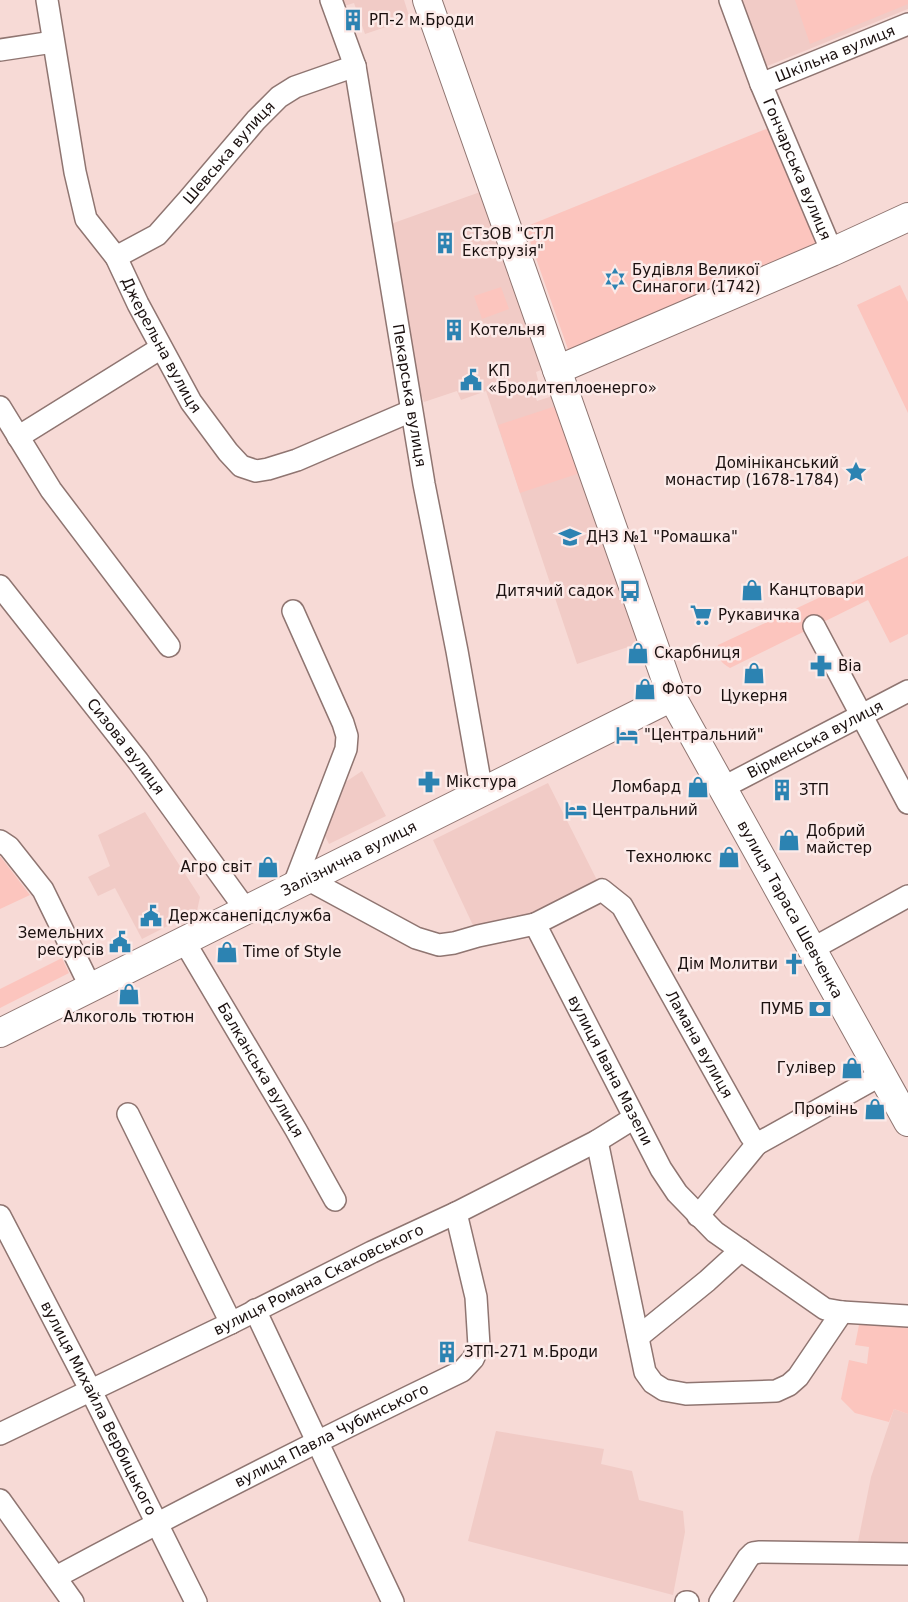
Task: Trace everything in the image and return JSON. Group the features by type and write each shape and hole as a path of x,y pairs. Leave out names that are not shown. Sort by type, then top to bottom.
{"main road":[{"path":"426,0 557,370"},
{"path":"832,252 908,217"},
{"name":"Гончарська вулиця","path":"557,370 832,252"},
{"name":"вулиця Тараса Шевченка","path":"557,370 672,697 908,1122"},
{"name":"Залізнична вулиця","path":"0,1033 672,697"}],"street":[{"name":"Джерельна вулиця","path":"47,0 75,172 86,219 116,257 138,304 191,402 228,452 241,466 256,471 268,469 297,460 411,411"},
{"name":"Пекарська вулиця","path":"331,0 355,66 411,411 482,792"},
{"name":"Гончарська вулиця","path":"730,0 761,84 832,252"},
{"name":"Шкільна вулиця","path":"761,84 908,24"},
{"path":"0,50 53,42"},
{"name":"Шевська вулиця","path":"116,257 157,235 256,120 279,98 294,87 355,66"},
{"path":"18,437 161,348"},
{"path":"0,406 51,490 169,646"},
{"name":"Сизова вулиця","path":"0,586 138,761 246,910"},
{"path":"293,611 347,736 346,749 300,883 416,938 439,945 535,924"},
{"path":"814,626 908,803"},
{"name":"Вірменська вулиця","path":"722,788 908,691"},
{"path":"0,842 9,847 43,890 91,988"},
{"name":"Ламана вулиця","path":"535,924 602,890 622,906 750,1135 757,1144"},
{"path":"812,950 908,896"},
{"name":"вулиця Івана Мазепи","path":"535,924 661,1169 677,1193 698,1216 715,1232 825,1309 842,1312 908,1316"},
{"name":"Балканська вулиця","path":"184,942 296,1130 335,1200"},
{"path":"698,1216 757,1144 881,1074"},
{"path":"128,1114 232,1322"},
{"name":"вулиця Романа Скаковського","path":"0,1434 372,1252 456,1213 597,1141 634,1118"},
{"path":"597,1141 645,1372 653,1384 664,1390 686,1394 776,1391 789,1385 798,1377 842,1312"},
{"name":"вулиця Павла Чубинського","path":"56,1577 317,1441 462,1371 473,1359 479,1346 476,1297 456,1213"},
{"name":"вулиця Михайла Вербицького","path":"0,1216 91,1391 196,1602"},
{"path":"638,1337 706,1281 740,1250"},
{"path":"255,1310 393,1602"},
{"path":"0,1500 73,1602"},
{"path":"720,1602 753,1553 908,1554"}],"shaded area":[{"path":"338,0 404,0 410,19 365,34 354,3 341,7"},
{"path":"741,0 908,0 908,9 765,67"},
{"path":"795,0 908,0 908,4 810,44"},
{"path":"771,127 821,245 569,352 525,227"},
{"path":"483,191 546,368 536,372 538,380 531,383 537,401 556,395 643,642 577,664 486,391 461,400 457,391 424,402 417,384 388,225"},
{"path":"900,285 908,302 908,413 857,305"},
{"path":"501,287 509,309 482,319 474,296"},
{"path":"559,405 583,472 520,493 498,425"},
{"path":"908,556 908,634 890,643 868,600 730,668 720,658 718,645"},
{"path":"362,771 386,816 329,844 324,834 344,783"},
{"path":"548,783 602,890 478,936 433,840"},
{"path":"145,812 200,897 197,911 142,939 115,888 98,896 88,877 110,866 98,835"},
{"path":"0,856 30,895 0,909"},
{"path":"62,958 69,973 0,1008 0,989"},
{"path":"861,1315 908,1320 908,1414 894,1409 889,1422 855,1413 841,1399 849,1360 867,1364 869,1347 855,1345"},
{"path":"894,1409 908,1414 908,1552 856,1552 871,1477"},
{"path":"496,1431 604,1449 601,1464 632,1471 639,1500 683,1511 685,1532 673,1595 468,1541"}],"place":[{"name":"РП-2 м.Броди","path":"353,20"},
{"name":"СТзОВ \"СТЛ Екструзія\"","path":"445,243"},
{"name":"Будівля Великої Синагоги (1742)","path":"615,279"},
{"name":"Котельня","path":"454,330"},
{"name":"КП «Бродитеплоенерго»","path":"471,380"},
{"name":"Домініканський монастир (1678-1784)","path":"856,472"},
{"name":"ДНЗ №1 \"Ромашка\"","path":"570,537"},
{"name":"Канцтовари","path":"752,590"},
{"name":"Дитячий садок","path":"630,591"},
{"name":"Рукавичка","path":"701,615"},
{"name":"Скарбниця","path":"638,653"},
{"name":"Віа","path":"821,666"},
{"name":"Цукерня","path":"754,673"},
{"name":"Фото","path":"645,689"},
{"name":"\"Центральний\"","path":"627,735"},
{"name":"Мікстура","path":"429,782"},
{"name":"Ломбард","path":"698,787"},
{"name":"ЗТП","path":"782,790"},
{"name":"Центральний","path":"576,810"},
{"name":"Добрий майстер","path":"789,840"},
{"name":"Технолюкс","path":"729,857"},
{"name":"Агро світ","path":"268,867"},
{"name":"Держсанепідслужба","path":"151,916"},
{"name":"Земельних ресурсів","path":"120,942"},
{"name":"Time of Style","path":"227,952"},
{"name":"Дім Молитви","path":"794,964"},
{"name":"Алкоголь тютюн","path":"129,994"},
{"name":"ПУМБ","path":"820,1009"},
{"name":"Гулівер","path":"852,1068"},
{"name":"Промінь","path":"875,1109"},
{"name":"ЗТП-271 м.Броди","path":"447,1352"}]}
